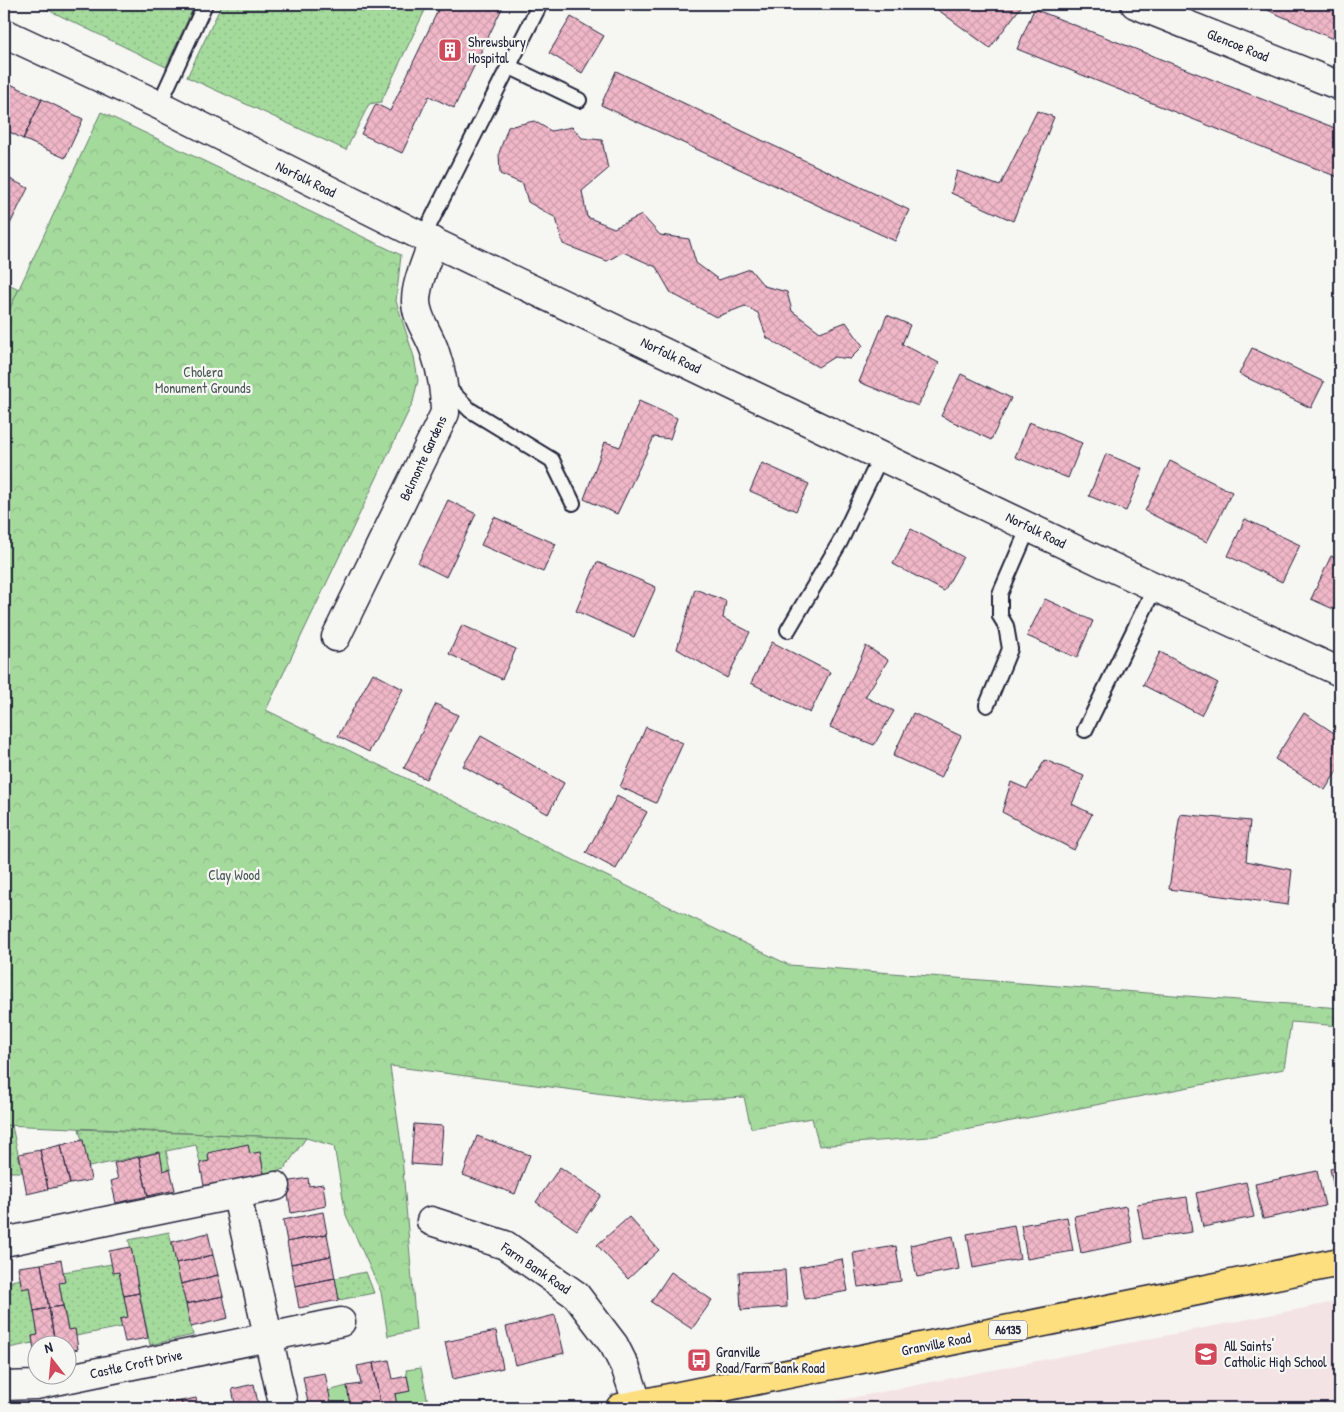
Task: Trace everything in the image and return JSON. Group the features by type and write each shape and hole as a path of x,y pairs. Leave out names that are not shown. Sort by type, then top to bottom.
{"main road":[{"name":"Granville Road","path":"629,1407 1340,1262"}],"street":[{"name":"Glencoe Road","path":"1135,4 1340,86"},
{"name":"Norfolk Road","path":"4,33 158,105 428,239 1155,587 1340,672"},
{"name":"Belmonte Gardens","path":"336,637 445,413 443,383 436,352 419,316 416,303 428,239"},
{"path":"4,1242 237,1196 276,1186"},
{"path":"237,1196 284,1408"},
{"name":"Farm Bank Road","path":"431,1221 505,1245 576,1295 614,1345 626,1369 629,1407"},
{"name":"Castle Croft Drive","path":"4,1386 36,1385 341,1322"}],"lane":[{"path":"158,105 205,4"},
{"path":"428,239 508,66 540,4"},
{"path":"508,66 579,100"},
{"path":"443,383 470,410 552,460 573,503"},
{"path":"788,630 840,542 882,456"},
{"path":"987,705 1010,649 1008,634 1000,616 1000,594 1030,527"},
{"path":"1086,730 1155,587"}],"shaded area":[{"name":"All Saints' Catholic High School","path":"1340,1301 1340,1408 801,1408"}],"green space":[{"path":"36,4 195,4 166,67"},
{"path":"222,4 428,4 381,102 369,104 346,150 187,77"},
{"path":"101,112 401,255 396,301 414,357 418,380 413,402 266,710 789,965 1340,1008 1340,1026 1291,1022 1284,1069 928,1137 819,1146 812,1118 751,1128 744,1097 665,1102 390,1066 401,1144 416,1330 388,1336 381,1292 346,1215 334,1146 306,1138 4,1125 4,321"},
{"path":"4,282 19,289 4,321"},
{"path":"4,1125 12,1126 22,1172 4,1172"},
{"path":"79,1129 306,1138 284,1169 264,1174 260,1152 250,1154 247,1145 208,1153 209,1161 200,1163 196,1145 166,1151 170,1169 163,1171 159,1152 89,1167"},
{"path":"169,1232 193,1335 150,1345 129,1240"},
{"path":"112,1264 119,1272 128,1317 120,1319 122,1327 78,1336 75,1329 68,1330 59,1283 63,1272"},
{"path":"366,1272 374,1293 339,1300 335,1278"},
{"path":"20,1279 22,1289 30,1287 38,1334 28,1334 28,1344 4,1349 4,1283"},
{"path":"421,1368 429,1408 387,1408 397,1406 395,1394 410,1391 406,1370"},
{"path":"347,1386 350,1404 364,1401 365,1408 332,1408 328,1391"}],"building":[{"name":"Shrewsbury Hospital","path":"441,4 504,4 454,108 429,96 402,153 361,134 376,104 390,111"},
{"path":"930,4 1023,4 990,48"},
{"path":"1254,4 1340,4 1340,42"},
{"path":"1034,9 1340,130 1340,178 1017,49"},
{"path":"571,17 604,36 582,73 549,53"},
{"path":"616,71 909,210 895,241 601,105"},
{"path":"4,81 42,99 23,139 4,129"},
{"path":"42,99 83,119 65,158 23,139"},
{"path":"1037,111 1054,117 1013,221 951,193 957,171 1000,186"},
{"path":"534,121 551,131 572,127 582,138 602,140 608,169 582,191 587,217 614,228 642,215 660,235 689,239 696,263 719,280 750,269 764,286 787,292 792,311 820,332 846,322 863,346 850,359 834,357 818,367 767,338 758,313 745,306 716,317 671,293 656,267 623,252 607,261 563,244 556,218 528,202 523,184 500,174 499,153 508,127"},
{"path":"4,176 28,188 7,230 4,228"},
{"path":"887,315 910,325 902,344 939,363 918,406 859,382"},
{"path":"1252,348 1324,382 1311,408 1239,374"},
{"path":"961,374 1011,398 991,440 941,416"},
{"path":"639,401 677,418 670,439 654,437 617,514 584,499 605,442 620,447"},
{"path":"1029,422 1082,443 1068,478 1015,457"},
{"path":"1106,454 1143,469 1126,511 1089,496"},
{"path":"1170,461 1232,492 1207,542 1145,511"},
{"path":"762,463 809,484 796,511 750,491"},
{"path":"448,500 476,514 446,577 418,563"},
{"path":"494,517 556,544 543,572 481,545"},
{"path":"1245,519 1300,545 1282,582 1228,556"},
{"path":"911,529 963,557 944,591 893,564"},
{"path":"1331,556 1340,560 1340,612 1311,599"},
{"path":"597,562 656,587 634,637 576,611"},
{"path":"695,589 726,601 723,618 750,632 727,678 677,649"},
{"path":"1045,599 1093,621 1077,658 1027,636"},
{"path":"462,625 516,649 502,679 449,654"},
{"path":"772,642 830,672 810,713 751,683"},
{"path":"866,646 888,660 865,697 894,711 874,745 830,727"},
{"path":"1160,652 1218,683 1201,715 1143,685"},
{"path":"373,673 403,689 369,752 338,736"},
{"path":"436,704 458,715 426,779 404,768"},
{"path":"913,713 961,736 941,778 893,756"},
{"path":"1304,713 1340,737 1340,766 1325,790 1275,759"},
{"path":"646,727 683,743 656,803 620,787"},
{"path":"481,736 564,783 548,814 463,766"},
{"path":"1045,760 1084,776 1072,804 1092,814 1074,850 1002,812 1011,782 1027,789"},
{"path":"617,796 647,812 616,869 586,853"},
{"path":"1180,814 1250,821 1246,861 1292,870 1288,905 1169,889"},
{"path":"1336,869 1340,870 1340,907 1333,906"},
{"path":"414,1124 443,1126 440,1166 411,1164"},
{"path":"477,1136 530,1155 515,1194 463,1175"},
{"path":"83,1140 91,1180 70,1184 61,1145"},
{"path":"248,1144 250,1154 260,1152 264,1174 204,1186 200,1163 209,1161 208,1153"},
{"path":"61,1145 70,1184 48,1189 40,1150"},
{"path":"40,1150 48,1189 27,1194 19,1154"},
{"path":"160,1152 163,1171 170,1169 175,1190 148,1196 139,1157"},
{"path":"139,1157 148,1196 116,1203 111,1181 118,1179 114,1163"},
{"path":"1340,1166 1340,1202 1337,1202 1330,1169"},
{"path":"560,1167 601,1195 577,1230 536,1202"},
{"path":"1317,1171 1325,1206 1263,1219 1255,1184"},
{"path":"308,1178 309,1186 323,1184 326,1206 291,1213 286,1182"},
{"path":"1246,1182 1254,1217 1203,1227 1196,1193"},
{"path":"1187,1197 1192,1232 1143,1239 1137,1204"},
{"path":"1126,1206 1133,1242 1081,1253 1074,1216"},
{"path":"323,1212 327,1234 287,1242 283,1220"},
{"path":"629,1217 659,1250 628,1279 597,1245"},
{"path":"1067,1217 1073,1251 1027,1259 1021,1225"},
{"path":"1014,1225 1020,1259 973,1268 967,1234"},
{"path":"208,1233 213,1255 176,1263 172,1242"},
{"path":"327,1234 331,1256 291,1264 287,1242"},
{"path":"953,1236 959,1269 917,1277 910,1245"},
{"path":"896,1246 901,1281 858,1287 853,1253"},
{"path":"131,1247 139,1293 124,1296 119,1272 113,1273 109,1251"},
{"path":"213,1255 218,1275 181,1284 176,1263"},
{"path":"331,1256 335,1278 295,1286 291,1264"},
{"path":"842,1259 848,1291 805,1299 799,1267"},
{"path":"61,1260 65,1282 59,1283 63,1306 49,1308 41,1264"},
{"path":"41,1264 49,1308 34,1311 30,1287 22,1289 18,1267"},
{"path":"785,1270 787,1307 741,1310 739,1272"},
{"path":"671,1272 712,1300 692,1329 651,1302"},
{"path":"218,1275 223,1296 186,1304 181,1284"},
{"path":"335,1278 339,1300 299,1308 295,1286"},
{"path":"139,1293 148,1338 125,1342 120,1319 128,1317 124,1296"},
{"path":"223,1296 228,1318 191,1327 186,1304"},
{"path":"63,1306 68,1330 75,1329 76,1334 53,1334 49,1308"},
{"path":"49,1308 53,1334 38,1334 34,1311"},
{"path":"555,1315 564,1353 515,1365 506,1327"},
{"path":"496,1331 503,1368 453,1379 445,1342"},
{"path":"389,1360 393,1379 407,1376 410,1391 395,1394 397,1406 381,1408 373,1363"},
{"path":"373,1363 381,1408 365,1408 364,1401 350,1404 347,1386 361,1384 357,1366"},
{"path":"325,1373 332,1408 309,1408 303,1377"},
{"path":"254,1384 259,1408 236,1408 232,1389"},
{"path":"196,1398 198,1408 183,1408 181,1401"},
{"path":"181,1401 183,1408 168,1408 167,1403"}],"place":[{"name":"Shrewsbury Hospital","path":"450,50"},
{"name":"All Saints' Catholic High School","path":"1206,1354"},
{"name":"Granville Road/Farm Bank Road","path":"699,1360"}],"park label":[{"name":"Cholera Monument Grounds","path":"203,380"},
{"name":"Clay Wood","path":"234,875"}]}
